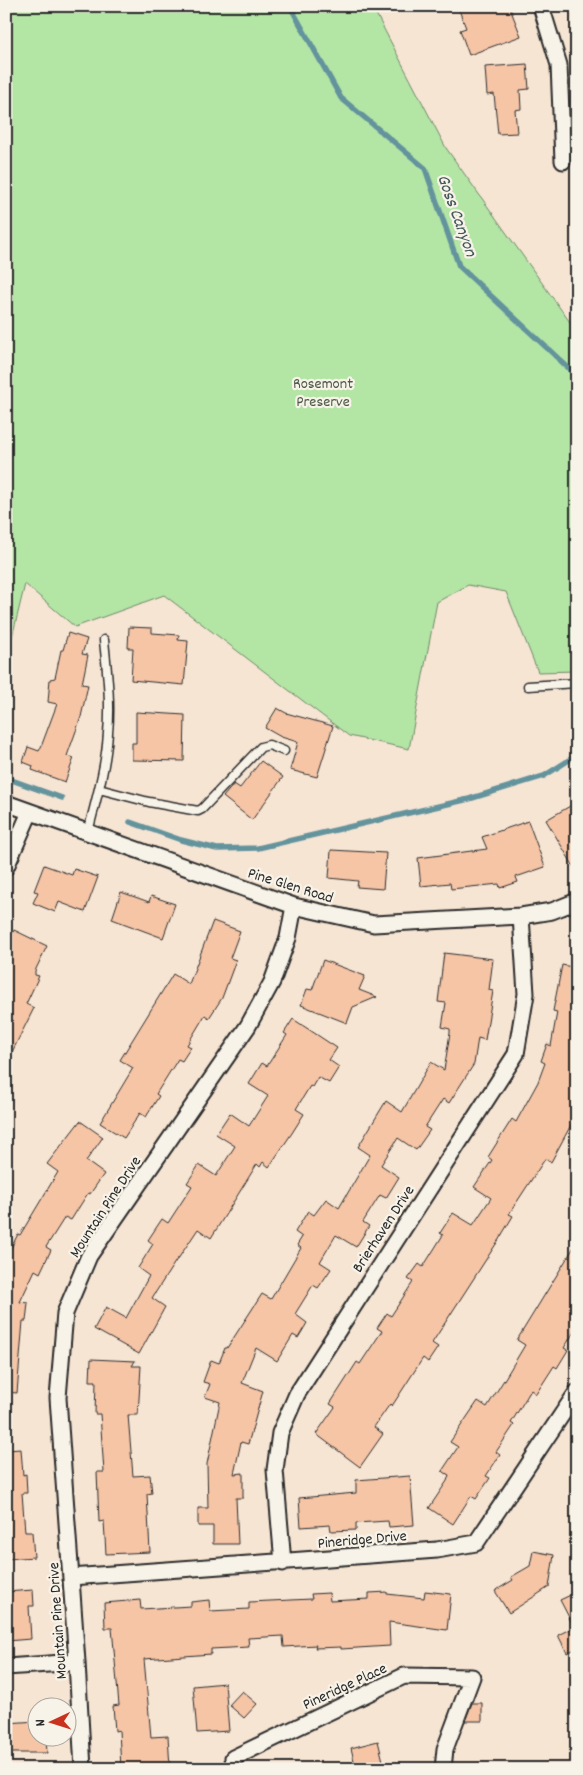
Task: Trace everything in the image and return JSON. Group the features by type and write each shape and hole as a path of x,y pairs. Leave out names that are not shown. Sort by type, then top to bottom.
{"street":[{"path":"541,6 559,65 563,161"},
{"name":"Pine Glen Road","path":"6,803 294,906 374,924 521,916 552,911 577,901"},
{"path":"6,867 30,812"},
{"name":"Mountain Pine Drive","path":"83,1769 58,1398 65,1312 89,1256 248,1026 272,982 288,938 294,906"},
{"name":"Brierhaven Drive","path":"283,1562 275,1470 280,1433 297,1394 516,1054 526,994 521,916"},
{"name":"Pineridge Drive","path":"71,1577 437,1550 476,1543 577,1392"},
{"path":"6,1667 77,1662"},
{"name":"Pineridge Place","path":"233,1758 404,1676 472,1677 445,1749 443,1769"}],"lane":[{"path":"88,832 99,789 108,734 109,706 104,640"},
{"path":"528,686 577,683"},
{"path":"99,789 149,802 198,811 260,747 269,745 284,751"}],"green space":[{"name":"Rosemont Preserve","path":"6,6 372,6 446,148 577,332 577,671 538,672 506,592 468,585 437,602 409,749 349,736 164,595 75,627 25,584 6,662"}],"building":[{"path":"470,6 509,6 521,36 469,55 460,30 466,28 459,10"},
{"path":"527,64 529,89 520,90 521,109 515,110 517,133 498,134 494,94 487,95 485,67"},
{"path":"129,627 152,628 152,633 179,635 178,640 188,641 184,685 131,680 133,648 128,648"},
{"path":"68,633 87,639 82,654 88,655 82,684 88,685 81,717 67,756 74,758 65,782 32,770 33,766 23,762 28,747 39,751 57,704 48,702 50,679 55,678 61,650 63,650"},
{"path":"277,708 286,713 333,726 317,777 290,770 298,742 281,737 265,728"},
{"path":"136,712 185,715 184,761 132,760 132,743 136,743"},
{"path":"261,761 283,777 252,820 223,797 234,784 240,788"},
{"path":"577,802 577,872 546,820"},
{"path":"528,821 545,867 516,877 518,882 500,888 499,884 451,889 450,883 421,886 418,858 487,849 482,837"},
{"path":"331,850 386,853 383,889 357,887 358,881 329,878"},
{"path":"44,865 72,875 74,869 98,877 85,912 59,902 55,912 33,903 38,892 34,891"},
{"path":"121,892 149,902 151,896 175,904 163,938 112,919"},
{"path":"213,921 240,931 230,958 236,960 222,998 209,1018 205,1015 187,1045 191,1047 182,1061 178,1059 156,1094 159,1096 146,1117 140,1113 124,1138 100,1123 133,1068 120,1060 173,974 189,984"},
{"path":"14,930 47,946 35,971 35,975 39,976 26,1004 34,1008 6,1064 6,947"},
{"path":"444,953 493,959 489,990 493,991 485,1040 478,1038 474,1064 449,1103 443,1099 425,1127 430,1130 416,1150 398,1138 381,1165 399,1177 386,1198 380,1195 363,1222 369,1226 356,1247 336,1235 320,1262 331,1269 318,1288 313,1285 295,1314 307,1323 298,1338 293,1335 277,1361 256,1348 242,1383 263,1391 248,1444 241,1442 234,1474 243,1473 243,1498 236,1498 238,1544 213,1544 213,1526 198,1526 198,1508 208,1508 207,1464 220,1402 205,1397 210,1384 203,1382 211,1360 219,1363 225,1348 227,1348 262,1294 271,1299 301,1248 297,1245 302,1237 295,1232 308,1211 314,1215 326,1199 339,1208 370,1155 358,1147 386,1101 402,1112 431,1062 444,1070 450,1029 442,1027 446,1003 438,1002"},
{"path":"323,960 365,976 359,990 377,997 353,1007 347,1023 301,1005 307,989 312,990"},
{"path":"562,965 577,968 577,1114 551,1162 545,1159 509,1214 513,1216 432,1343 438,1347 428,1362 423,1358 392,1406 390,1404 374,1427 383,1434 360,1467 316,1434 335,1407 330,1404 357,1362 360,1364 382,1331 377,1328 387,1313 391,1316 413,1282 408,1279 419,1264 423,1267 443,1235 440,1233 453,1213 473,1225 491,1198 474,1187 492,1160 488,1157 512,1119 516,1122 538,1082 545,1063 541,1061 547,1044 551,1046 557,1012 553,1011"},
{"path":"293,1019 337,1048 329,1060 339,1067 329,1083 318,1077 312,1087 310,1086 296,1109 304,1114 292,1133 269,1167 263,1162 260,1167 257,1164 211,1238 198,1229 177,1259 152,1298 165,1307 139,1354 94,1329 106,1307 126,1318 149,1276 138,1268 153,1244 148,1240 162,1219 168,1223 192,1186 187,1183 199,1165 216,1176 235,1146 216,1134 230,1113 249,1126 268,1096 249,1084 262,1063 267,1066 287,1035 284,1033"},
{"path":"80,1121 103,1137 86,1161 104,1174 90,1194 88,1193 71,1220 65,1217 46,1247 51,1250 40,1273 35,1270 20,1302 28,1303 26,1321 23,1321 17,1393 6,1392 6,1258 18,1234 20,1235 58,1172 47,1164"},
{"path":"577,1242 577,1327 564,1348 568,1350 557,1368 554,1366 536,1394 531,1390 511,1423 514,1425 496,1452 500,1455 486,1476 490,1478 476,1499 471,1496 453,1524 429,1508 447,1481 449,1475 442,1471 458,1447 450,1442 478,1401 487,1407 525,1345 517,1340"},
{"path":"91,1359 135,1361 132,1366 141,1366 138,1415 128,1415 133,1476 150,1475 152,1493 147,1494 150,1552 106,1554 104,1521 99,1522 97,1472 104,1472 100,1414 95,1414 96,1381 90,1381"},
{"path":"21,1449 23,1475 26,1474 27,1493 22,1493 25,1532 32,1532 34,1557 6,1559 6,1450"},
{"path":"410,1476 414,1525 389,1527 388,1521 356,1523 356,1530 331,1531 330,1525 301,1527 299,1498 356,1493 356,1480"},
{"path":"533,1551 554,1555 549,1587 509,1613 495,1591 513,1580 511,1577 530,1566"},
{"path":"33,1590 34,1606 29,1606 31,1639 6,1641 6,1592"},
{"path":"425,1591 451,1594 447,1630 389,1622 390,1646 341,1649 341,1647 315,1648 316,1645 284,1647 283,1636 248,1638 249,1647 211,1649 211,1654 144,1659 151,1737 168,1736 170,1768 121,1769 119,1730 115,1731 113,1706 119,1705 112,1628 105,1628 104,1603 140,1600 141,1609 191,1606 191,1602 209,1600 210,1611 249,1609 249,1602 312,1599 311,1594 329,1593 330,1601 369,1599 369,1593 387,1592 387,1594 424,1598"},
{"path":"577,1592 577,1648 567,1653 558,1635 574,1627 560,1600"},
{"path":"225,1683 229,1731 197,1733 193,1686"},
{"path":"242,1691 257,1704 244,1718 229,1705"},
{"path":"472,1703 482,1703 482,1721 465,1721"},
{"path":"28,1722 28,1748 47,1748 47,1753 6,1753 6,1723"},
{"path":"378,1741 385,1769 356,1769 351,1748"}],"waterway":[{"name":"Goss Canyon","path":"290,6 341,98 425,168 459,266 577,376"},
{"path":"130,822 181,840 217,849 258,848 469,799 544,776 577,755"},
{"path":"6,778 62,798"}]}
